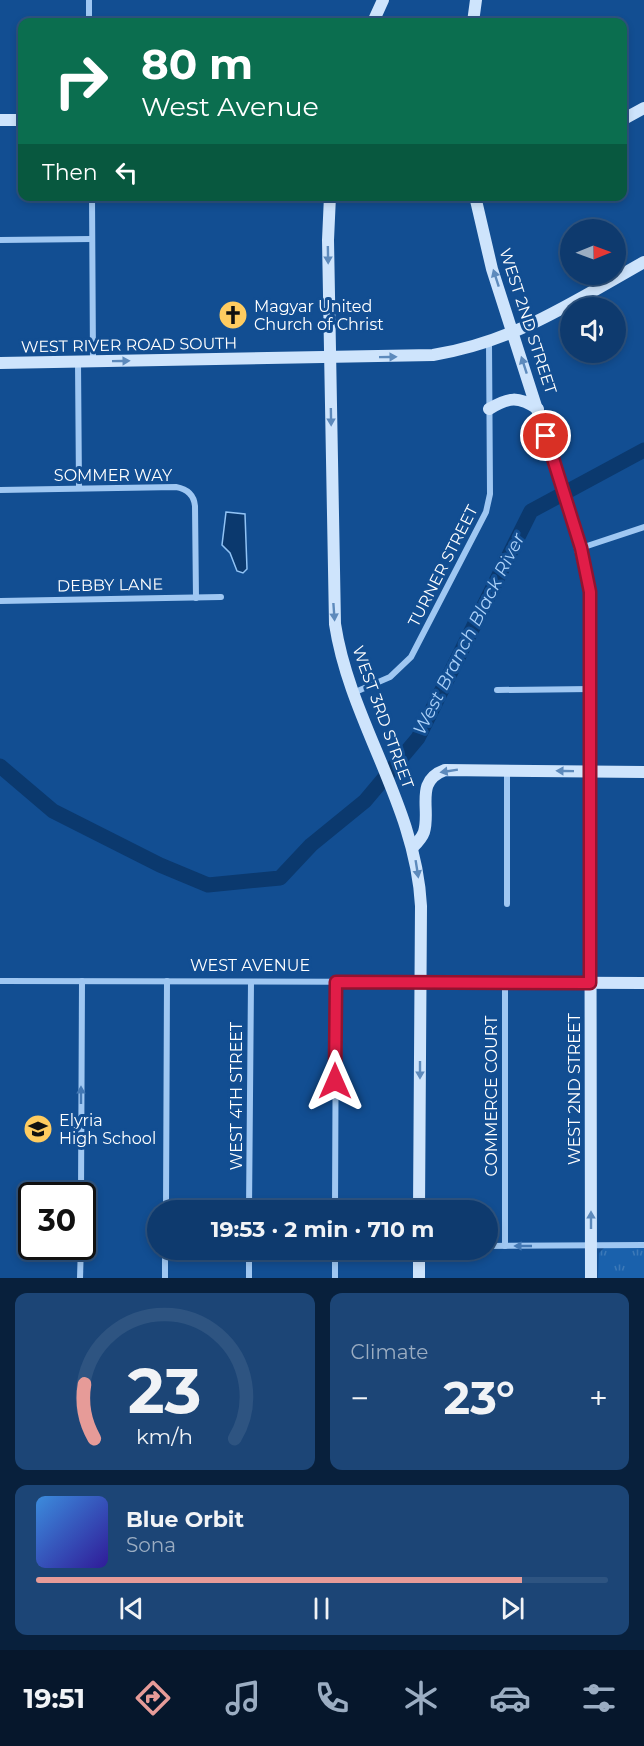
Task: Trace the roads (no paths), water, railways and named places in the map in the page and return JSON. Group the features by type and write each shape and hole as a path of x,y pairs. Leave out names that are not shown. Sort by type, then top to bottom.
{"main road":[{"path":"375,18 382,0"},
{"path":"474,18 476,0"},
{"path":"627,117 644,108"},
{"path":"0,120 18,120"},
{"name":"WEST 3RD STREET","path":"330,201 333,603 338,642 353,693 413,847 420,896 419,1200"},
{"name":"WEST 2ND STREET","path":"476,201 492,269 581,548 591,601 591,1278"},
{"name":"WEST RIVER ROAD SOUTH","path":"0,363 432,355 489,343 514,334 644,262"},
{"path":"489,409 504,400 515,398 538,409"},
{"path":"413,847 424,831 425,791 435,776 448,769 644,772"},
{"name":"WEST AVENUE","path":"420,982 644,983"},
{"path":"419,1260 419,1278"}],"street":[{"path":"89,0 89,18"},
{"path":"92,201 93,362"},
{"path":"0,240 92,239"},
{"name":"TURNER STREET","path":"353,693 390,677 411,657 486,512 490,494 489,343"},
{"path":"78,362 79,488"},
{"name":"SOMMER WAY","path":"0,490 176,487 192,495 195,506 196,598"},
{"path":"581,548 644,527"},
{"name":"DEBBY LANE","path":"0,601 221,597"},
{"path":"496,690 592,689"},
{"path":"507,770 507,904"},
{"name":"WEST AVENUE","path":"0,981 420,982"},
{"path":"81,1182 82,981"},
{"path":"166,1200 167,981"},
{"name":"WEST 4TH STREET","path":"249,1200 250,982"},
{"path":"335,1200 336,982"},
{"name":"COMMERCE COURT","path":"505,983 505,1246"},
{"path":"498,1246 644,1245"},
{"path":"80,1278 81,1260"},
{"path":"165,1260 165,1278"},
{"path":"249,1260 249,1278"},
{"path":"334,1278 335,1260"}],"waterway":[{"name":"West Branch Black River","path":"0,766 53,811 160,865 208,885 280,878 311,845 365,801 418,738 531,511 644,450"}],"place":[{"name":"Magyar United Church of Christ","path":"233,315"},
{"name":"Elyria High School","path":"38,1129"}]}
